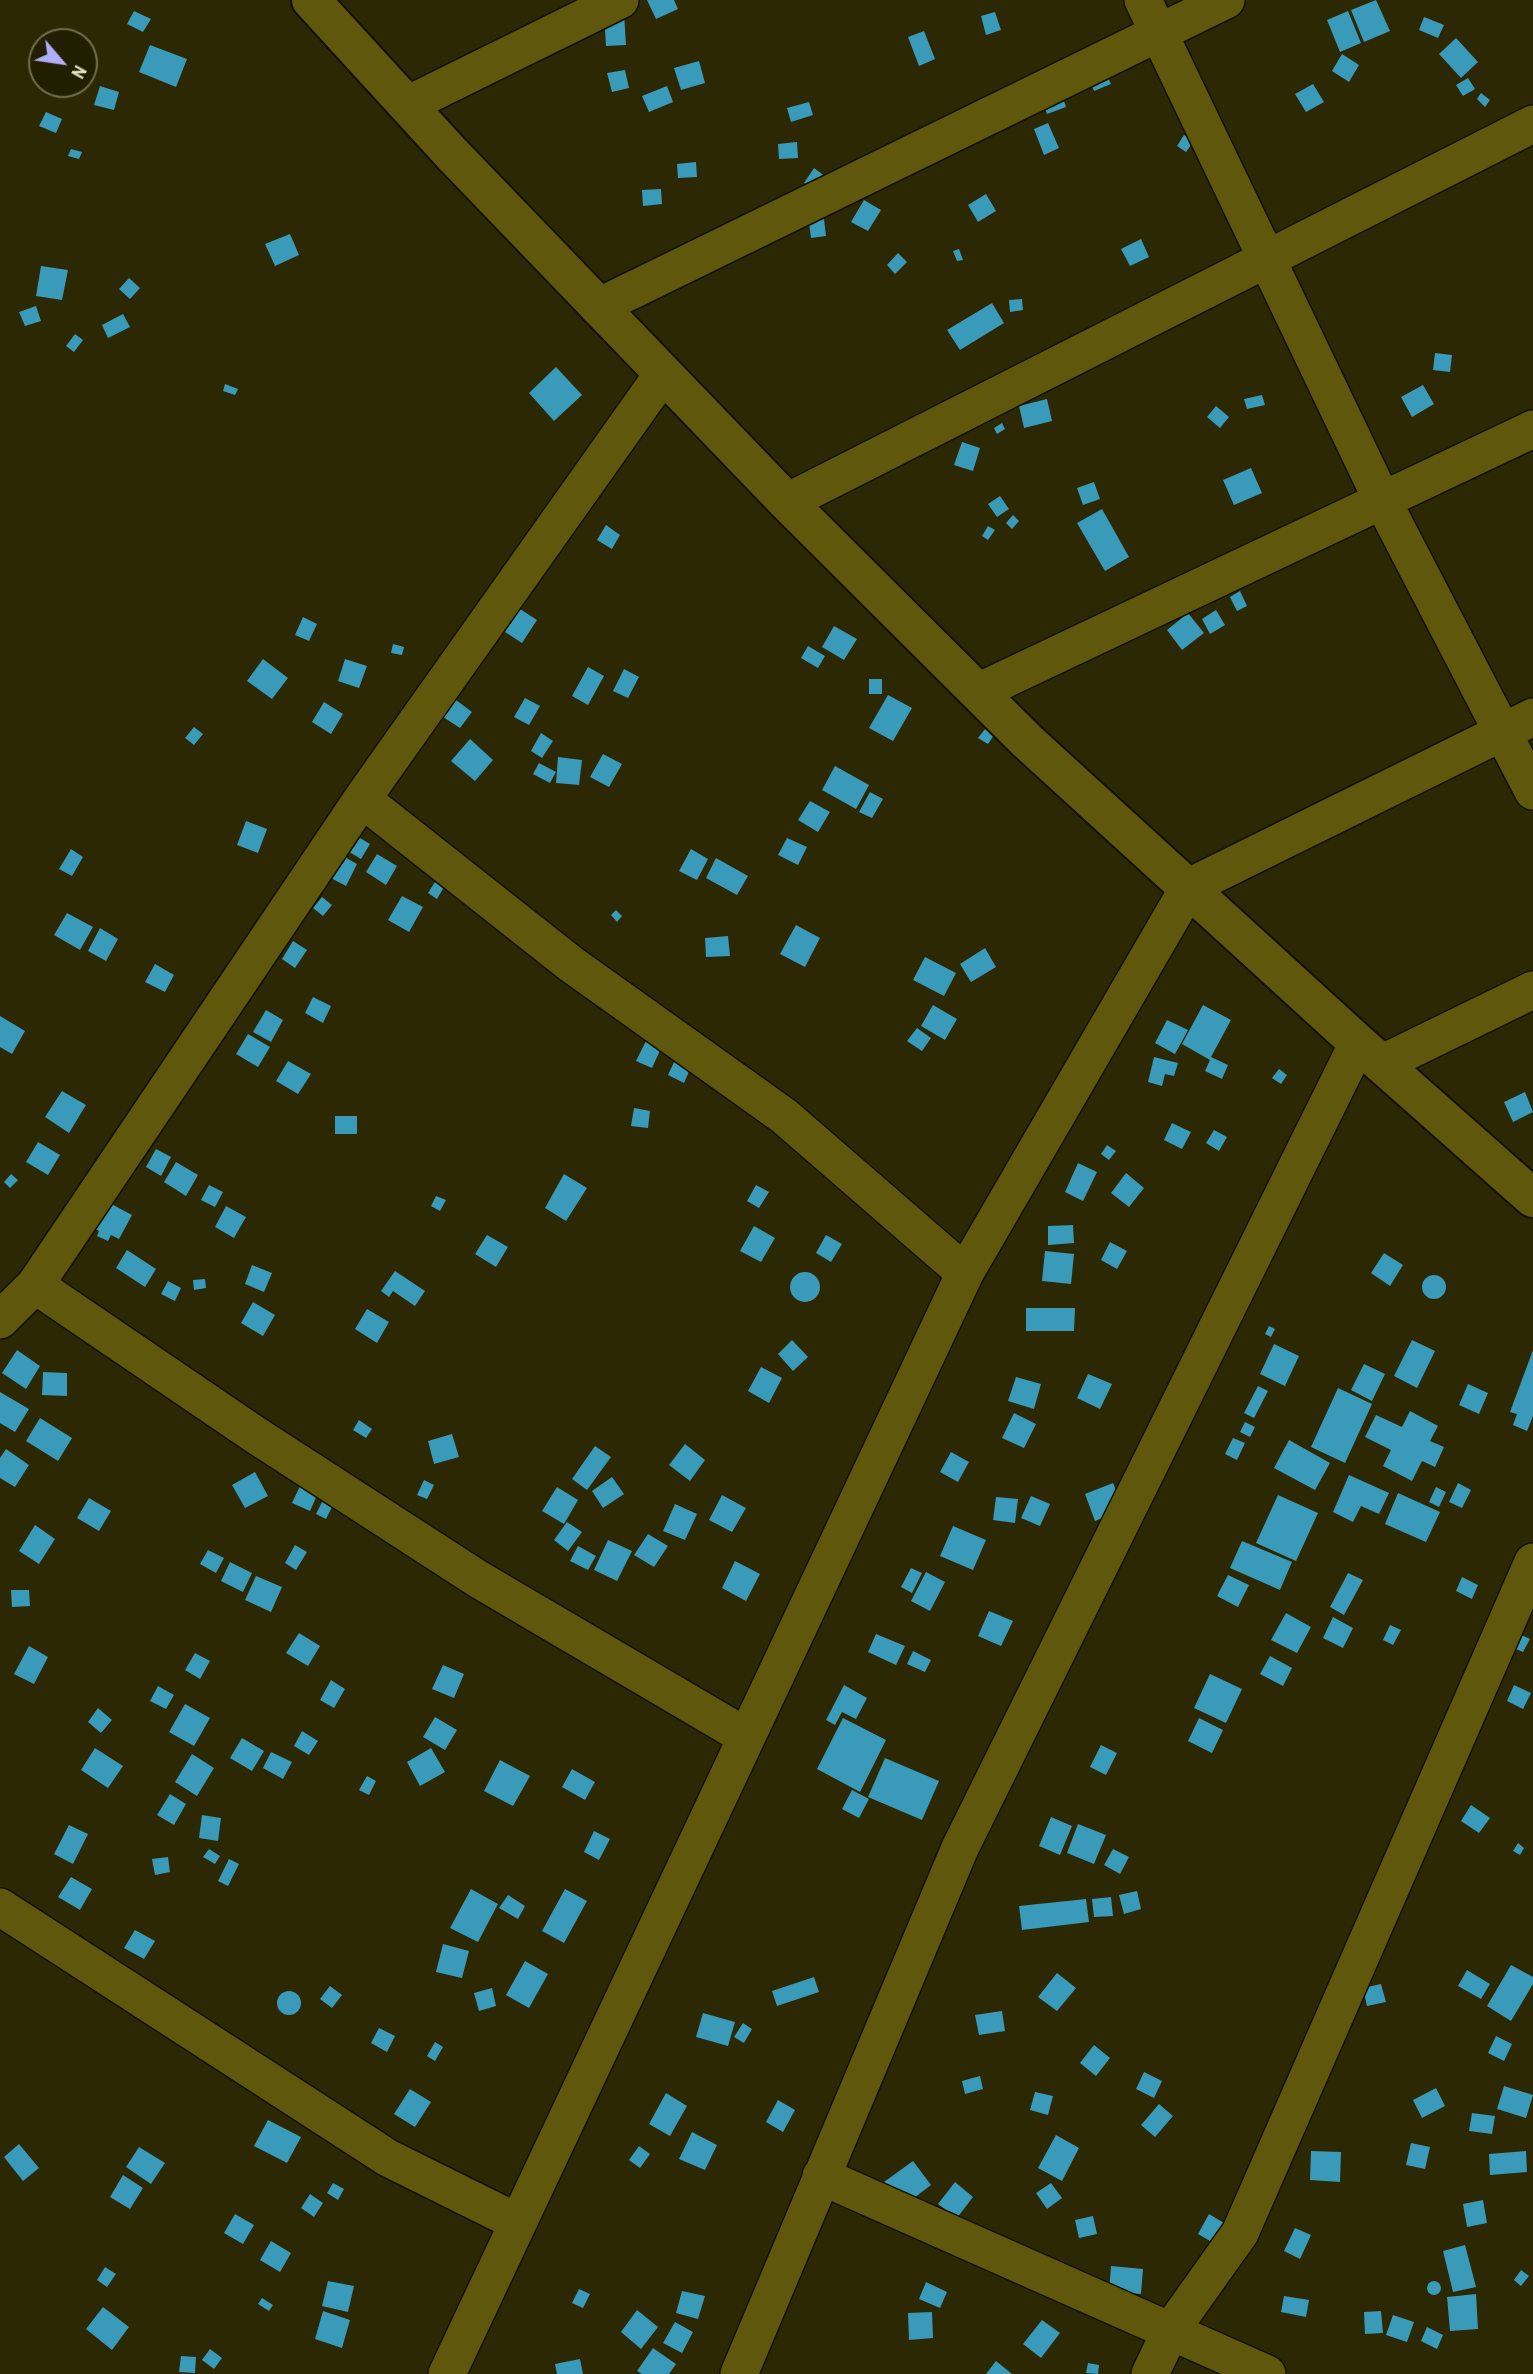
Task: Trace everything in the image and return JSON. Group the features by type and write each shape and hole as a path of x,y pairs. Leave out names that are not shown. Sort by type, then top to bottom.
{"street":[{"path":"311,0 598,307 787,502 978,692 1369,1053 1533,1198"},
{"path":"407,105 620,0"},
{"path":"1143,0 1382,500 1519,724 1533,791"},
{"path":"598,307 1226,0"},
{"path":"787,502 1533,124"},
{"path":"0,1320 35,1285 362,799 663,374"},
{"path":"978,692 1533,429"},
{"path":"447,2374 965,1273 1189,887 1519,724"},
{"path":"362,799 571,964 784,1116 965,1273"},
{"path":"739,2374 960,1848 1369,1053 1533,990"},
{"path":"35,1285 254,1434 478,1578 745,1736"},
{"path":"1150,2374 1171,2330 1240,2233 1533,1562"},
{"path":"0,1907 388,2158 517,2222"},
{"path":"821,2176 1267,2374"}],"building":[{"path":"647,0 674,0 678,9 656,19"},
{"path":"1376,0 1390,31 1364,42 1351,10"},
{"path":"134,11 151,19 143,32 127,24"},
{"path":"1348,11 1361,43 1340,52 1327,20"},
{"path":"995,12 1001,30 986,35 981,16"},
{"path":"624,13 626,45 606,46 604,14"},
{"path":"1424,17 1444,25 1438,38 1419,30"},
{"path":"924,31 935,59 919,66 908,37"},
{"path":"1456,38 1478,62 1461,78 1439,54"},
{"path":"150,45 187,59 176,87 139,72"},
{"path":"1342,54 1359,65 1349,82 1332,71"},
{"path":"699,61 705,83 681,90 674,68"},
{"path":"625,70 629,88 612,92 607,73"},
{"path":"1105,71 1111,84 1094,91 1089,78"},
{"path":"1468,78 1475,89 1463,96 1456,85"},
{"path":"1313,84 1324,102 1306,112 1295,94"},
{"path":"100,86 119,92 114,110 94,105"},
{"path":"667,86 673,102 649,112 642,96"},
{"path":"1061,92 1066,107 1047,114 1042,99"},
{"path":"1481,93 1490,100 1485,107 1477,99"},
{"path":"809,102 813,115 791,122 787,108"},
{"path":"46,112 62,119 56,133 39,126"},
{"path":"1048,123 1059,148 1044,155 1034,129"},
{"path":"1184,135 1194,141 1186,152 1177,146"},
{"path":"797,142 798,158 779,159 778,144"},
{"path":"71,149 82,152 79,159 68,156"},
{"path":"696,162 697,177 678,178 677,164"},
{"path":"814,168 830,180 820,194 804,183"},
{"path":"661,189 662,204 643,206 642,190"},
{"path":"986,194 996,211 978,222 968,205"},
{"path":"864,200 881,210 868,231 851,222"},
{"path":"824,219 826,236 811,238 809,222"},
{"path":"290,234 299,255 275,266 265,244"},
{"path":"1141,239 1149,257 1130,266 1121,249"},
{"path":"959,249 963,260 957,261 953,251"},
{"path":"898,253 907,262 895,274 887,265"},
{"path":"41,266 68,270 62,300 36,296"},
{"path":"129,278 140,288 130,299 119,289"},
{"path":"1022,299 1023,310 1010,312 1009,300"},
{"path":"992,303 1004,323 960,350 947,330"},
{"path":"36,306 41,321 25,326 19,312"},
{"path":"123,314 130,327 108,338 102,325"},
{"path":"75,334 83,340 74,352 66,346"},
{"path":"1435,353 1452,355 1450,372 1433,370"},
{"path":"556,367 582,395 554,421 529,393"},
{"path":"225,384 238,389 235,395 223,391"},
{"path":"1423,385 1434,404 1412,417 1401,397"},
{"path":"1262,395 1265,405 1247,409 1244,399"},
{"path":"1047,399 1052,421 1024,428 1019,406"},
{"path":"1216,406 1229,417 1220,428 1207,417"},
{"path":"1002,423 1005,429 997,434 994,428"},
{"path":"962,442 980,448 973,471 954,465"},
{"path":"1251,468 1262,493 1234,505 1223,480"},
{"path":"1094,482 1100,499 1083,505 1077,488"},
{"path":"1000,496 1009,509 997,517 988,504"},
{"path":"1102,509 1129,557 1105,571 1077,523"},
{"path":"1013,515 1019,521 1012,529 1006,523"},
{"path":"606,525 620,535 612,549 597,540"},
{"path":"988,526 995,530 988,540 982,536"},
{"path":"1240,591 1247,606 1237,611 1230,597"},
{"path":"520,609 537,620 522,643 505,632"},
{"path":"1216,610 1225,625 1210,634 1202,619"},
{"path":"1188,613 1204,633 1182,650 1167,630"},
{"path":"303,617 317,624 309,641 295,635"},
{"path":"834,626 857,639 844,660 822,647"},
{"path":"393,644 404,647 402,655 391,653"},
{"path":"808,646 825,656 818,668 801,658"},
{"path":"263,659 288,678 272,699 247,681"},
{"path":"345,659 367,666 359,688 338,681"},
{"path":"588,667 604,676 588,705 572,696"},
{"path":"624,669 639,677 628,698 613,691"},
{"path":"869,679 882,679 882,694 869,694"},
{"path":"888,695 912,708 893,741 869,728"},
{"path":"525,698 540,706 529,725 514,717"},
{"path":"456,700 472,712 460,728 443,717"},
{"path":"324,702 343,714 331,734 312,722"},
{"path":"194,727 203,734 194,745 185,738"},
{"path":"985,729 994,735 988,744 978,738"},
{"path":"541,733 553,741 542,758 531,751"},
{"path":"470,739 493,760 475,781 451,761"},
{"path":"603,754 622,764 609,787 590,777"},
{"path":"558,757 582,760 579,785 556,783"},
{"path":"539,763 556,772 550,783 533,774"},
{"path":"835,766 869,785 856,809 822,790"},
{"path":"870,792 883,799 872,818 859,812"},
{"path":"810,801 830,812 818,832 798,820"},
{"path":"246,821 267,829 258,853 237,845"},
{"path":"355,835 370,844 361,859 346,850"},
{"path":"787,838 807,847 798,865 778,855"},
{"path":"71,849 83,857 72,876 59,869"},
{"path":"691,849 708,859 697,880 679,871"},
{"path":"377,854 397,866 386,885 366,872"},
{"path":"341,855 357,864 346,886 329,877"},
{"path":"716,858 748,876 737,895 706,878"},
{"path":"435,882 444,887 437,899 428,893"},
{"path":"402,896 423,907 409,932 388,920"},
{"path":"322,897 332,905 323,916 313,908"},
{"path":"616,910 622,916 617,922 611,915"},
{"path":"67,913 93,927 80,950 54,935"},
{"path":"796,925 820,938 805,967 780,954"},
{"path":"100,928 118,939 106,961 88,951"},
{"path":"728,936 730,956 706,957 705,938"},
{"path":"293,941 307,950 295,968 282,959"},
{"path":"985,948 996,967 971,982 960,964"},
{"path":"925,957 956,973 944,996 913,980"},
{"path":"155,964 174,975 165,992 145,982"},
{"path":"313,997 331,1006 323,1023 305,1013"},
{"path":"933,1005 957,1019 945,1040 921,1026"},
{"path":"1203,1005 1231,1020 1211,1057 1228,1065 1222,1079 1205,1071 1210,1060 1182,1044"},
{"path":"266,1010 283,1020 271,1042 253,1032"},
{"path":"0,1016 25,1031 12,1054 0,1047"},
{"path":"1167,1020 1188,1030 1175,1054 1155,1043"},
{"path":"917,1028 931,1038 922,1051 907,1041"},
{"path":"248,1034 270,1047 258,1067 236,1054"},
{"path":"648,1037 663,1044 652,1068 636,1061"},
{"path":"1154,1057 1178,1063 1174,1076 1165,1074 1162,1086 1148,1082"},
{"path":"675,1060 691,1067 684,1083 668,1075"},
{"path":"288,1061 311,1074 298,1094 276,1081"},
{"path":"1279,1069 1287,1075 1281,1084 1272,1078"},
{"path":"62,1091 86,1105 69,1133 45,1117"},
{"path":"1525,1092 1533,1112 1513,1122 1504,1102"},
{"path":"634,1108 650,1111 648,1128 631,1126"},
{"path":"335,1116 357,1116 357,1134 335,1134"},
{"path":"1172,1123 1191,1132 1182,1149 1164,1140"},
{"path":"1214,1130 1227,1137 1219,1151 1206,1143"},
{"path":"38,1142 60,1155 48,1175 26,1162"},
{"path":"1107,1145 1116,1151 1109,1160 1101,1154"},
{"path":"156,1149 171,1157 161,1176 146,1167"},
{"path":"176,1162 198,1175 186,1196 164,1182"},
{"path":"1078,1163 1097,1172 1083,1201 1065,1192"},
{"path":"1126,1173 1144,1188 1129,1207 1111,1193"},
{"path":"11,1174 18,1180 10,1188 4,1182"},
{"path":"564,1174 587,1188 566,1221 545,1208"},
{"path":"209,1185 223,1192 215,1207 201,1200"},
{"path":"756,1185 769,1192 759,1208 747,1201"},
{"path":"436,1196 446,1200 440,1211 431,1206"},
{"path":"102,1199 132,1215 119,1239 111,1235 108,1241 97,1236 99,1231 87,1225"},
{"path":"226,1206 246,1217 234,1238 215,1227"},
{"path":"1073,1225 1074,1243 1048,1245 1048,1226"},
{"path":"754,1226 775,1238 761,1262 740,1251"},
{"path":"487,1235 508,1247 496,1267 475,1254"},
{"path":"826,1235 842,1244 831,1262 816,1253"},
{"path":"1110,1242 1127,1251 1117,1269 1101,1260"},
{"path":"127,1250 156,1269 145,1287 116,1268"},
{"path":"1045,1251 1074,1254 1071,1284 1042,1281"},
{"path":"1384,1253 1403,1265 1390,1286 1371,1273"},
{"path":"252,1265 272,1273 264,1292 245,1284"},
{"path":"395,1271 425,1291 415,1306 393,1291 389,1297 381,1291"},
{"path":"805,1272 811,1273 819,1281 819,1293 811,1301 805,1302 799,1301 791,1293 790,1287 791,1281 799,1273"},
{"path":"1434,1275 1442,1279 1446,1287 1442,1295 1434,1299 1426,1295 1422,1287 1426,1279"},
{"path":"205,1279 206,1288 194,1290 193,1280"},
{"path":"168,1281 181,1288 175,1301 161,1294"},
{"path":"253,1302 275,1315 263,1336 241,1323"},
{"path":"1026,1308 1075,1308 1074,1331 1026,1331"},
{"path":"367,1309 389,1322 377,1343 355,1329"},
{"path":"1269,1326 1275,1329 1271,1337 1265,1334"},
{"path":"792,1340 808,1357 793,1371 778,1354"},
{"path":"1412,1340 1435,1351 1417,1388 1394,1376"},
{"path":"1274,1344 1299,1356 1285,1386 1260,1374"},
{"path":"17,1350 40,1366 26,1389 2,1373"},
{"path":"1533,1350 1533,1416 1527,1431 1513,1425 1517,1414 1510,1412"},
{"path":"1364,1364 1385,1374 1372,1401 1351,1390"},
{"path":"761,1367 782,1378 769,1403 748,1391"},
{"path":"43,1372 67,1373 67,1396 42,1395"},
{"path":"1088,1374 1112,1384 1100,1409 1077,1398"},
{"path":"1016,1377 1041,1384 1034,1409 1008,1401"},
{"path":"1468,1384 1488,1393 1479,1414 1459,1405"},
{"path":"1258,1386 1268,1391 1254,1418 1244,1413"},
{"path":"1338,1388 1372,1404 1345,1463 1311,1447"},
{"path":"0,1392 29,1409 15,1432 0,1423"},
{"path":"1410,1411 1438,1426 1430,1441 1444,1447 1435,1467 1422,1461 1412,1481 1383,1466 1391,1450 1365,1437 1376,1415 1402,1427"},
{"path":"1014,1413 1036,1424 1024,1448 1002,1438"},
{"path":"40,1418 72,1438 58,1461 26,1441"},
{"path":"359,1420 372,1429 366,1438 353,1430"},
{"path":"1245,1422 1255,1427 1250,1437 1240,1432"},
{"path":"452,1434 459,1457 434,1464 428,1441"},
{"path":"1233,1438 1245,1443 1237,1460 1225,1454"},
{"path":"1289,1440 1330,1463 1315,1490 1274,1468"},
{"path":"685,1444 705,1460 690,1481 669,1465"},
{"path":"595,1446 611,1457 587,1490 572,1479"},
{"path":"6,1449 29,1465 15,1487 0,1478 0,1458"},
{"path":"951,1452 969,1462 958,1482 940,1472"},
{"path":"255,1472 268,1496 245,1508 232,1485"},
{"path":"1349,1475 1389,1493 1379,1514 1361,1506 1353,1522 1333,1512"},
{"path":"612,1477 624,1494 603,1508 592,1491"},
{"path":"424,1480 434,1485 427,1499 417,1495"},
{"path":"1113,1483 1124,1509 1095,1521 1085,1494"},
{"path":"1458,1483 1471,1490 1462,1508 1449,1502"},
{"path":"301,1484 318,1493 310,1511 292,1503"},
{"path":"557,1487 578,1500 564,1524 542,1511"},
{"path":"1436,1487 1446,1492 1439,1507 1429,1502"},
{"path":"1398,1493 1440,1512 1426,1542 1385,1524"},
{"path":"722,1495 746,1508 732,1532 709,1520"},
{"path":"1278,1495 1318,1513 1296,1561 1256,1543"},
{"path":"1031,1496 1050,1504 1040,1526 1021,1518"},
{"path":"996,1497 1018,1499 1015,1523 993,1520"},
{"path":"89,1498 111,1511 99,1531 77,1518"},
{"path":"323,1500 333,1505 326,1519 316,1514"},
{"path":"675,1504 697,1514 685,1540 663,1531"},
{"path":"567,1522 582,1532 568,1551 554,1540"},
{"path":"35,1525 55,1539 39,1564 19,1551"},
{"path":"953,1526 986,1540 973,1570 940,1556"},
{"path":"648,1534 668,1546 654,1567 634,1555"},
{"path":"608,1540 632,1551 617,1581 594,1570"},
{"path":"1242,1541 1292,1562 1280,1590 1230,1568"},
{"path":"295,1545 307,1552 296,1570 285,1563"},
{"path":"578,1546 596,1556 588,1570 570,1561"},
{"path":"208,1550 224,1558 216,1573 200,1564"},
{"path":"735,1561 760,1574 746,1601 722,1588"},
{"path":"230,1562 252,1573 243,1592 221,1581"},
{"path":"911,1568 922,1573 912,1593 901,1587"},
{"path":"926,1572 945,1582 930,1611 911,1601"},
{"path":"1348,1573 1363,1580 1344,1615 1330,1607"},
{"path":"1228,1575 1249,1585 1238,1607 1217,1596"},
{"path":"256,1576 282,1587 271,1612 245,1600"},
{"path":"1462,1577 1478,1585 1472,1599 1456,1591"},
{"path":"11,1590 29,1590 30,1606 12,1607"},
{"path":"989,1611 1013,1621 1001,1646 978,1636"},
{"path":"1286,1613 1311,1627 1297,1653 1271,1640"},
{"path":"1333,1617 1353,1628 1343,1648 1323,1638"},
{"path":"1390,1625 1401,1630 1393,1645 1383,1640"},
{"path":"1513,1631 1530,1639 1523,1652 1507,1645"},
{"path":"299,1633 320,1646 308,1666 286,1653"},
{"path":"876,1634 905,1646 896,1665 868,1652"},
{"path":"29,1646 48,1657 34,1684 14,1674"},
{"path":"913,1651 931,1660 925,1672 907,1664"},
{"path":"195,1653 210,1661 200,1679 185,1670"},
{"path":"1270,1656 1292,1668 1283,1686 1260,1674"},
{"path":"443,1665 464,1674 454,1698 432,1689"},
{"path":"1210,1674 1242,1689 1226,1723 1194,1708"},
{"path":"331,1680 345,1689 334,1708 320,1700"},
{"path":"844,1685 867,1698 856,1719 842,1712 835,1725 826,1720"},
{"path":"1514,1685 1531,1693 1523,1709 1507,1701"},
{"path":"158,1686 174,1695 166,1709 150,1701"},
{"path":"185,1704 210,1718 194,1746 169,1732"},
{"path":"98,1708 112,1720 101,1733 88,1722"},
{"path":"435,1717 457,1730 445,1750 423,1737"},
{"path":"843,1718 886,1740 860,1792 817,1769"},
{"path":"1199,1718 1223,1730 1212,1753 1188,1741"},
{"path":"302,1731 318,1741 309,1755 294,1746"},
{"path":"242,1738 264,1751 252,1771 230,1758"},
{"path":"1101,1745 1117,1753 1106,1775 1090,1767"},
{"path":"95,1748 123,1766 108,1788 81,1770"},
{"path":"431,1748 445,1772 420,1786 407,1762"},
{"path":"271,1752 292,1762 283,1779 263,1768"},
{"path":"192,1754 214,1768 197,1796 175,1782"},
{"path":"885,1758 939,1781 922,1820 868,1797"},
{"path":"500,1760 530,1776 513,1806 484,1791"},
{"path":"572,1769 595,1782 585,1800 562,1787"},
{"path":"367,1776 376,1781 369,1795 359,1790"},
{"path":"852,1790 869,1799 859,1818 842,1809"},
{"path":"170,1794 186,1804 174,1825 157,1815"},
{"path":"1471,1805 1490,1818 1479,1833 1461,1821"},
{"path":"202,1815 221,1818 218,1841 199,1838"},
{"path":"1051,1817 1072,1826 1060,1855 1039,1846"},
{"path":"1078,1824 1106,1835 1094,1864 1067,1853"},
{"path":"69,1825 88,1834 73,1864 54,1854"},
{"path":"594,1831 610,1839 599,1860 584,1852"},
{"path":"1518,1843 1524,1848 1520,1855 1513,1851"},
{"path":"209,1849 220,1856 215,1864 203,1857"},
{"path":"1113,1849 1129,1857 1120,1874 1104,1865"},
{"path":"168,1857 170,1872 155,1875 152,1859"},
{"path":"229,1859 239,1864 228,1886 218,1881"},
{"path":"71,1877 92,1889 80,1910 58,1897"},
{"path":"471,1889 498,1904 478,1942 450,1928"},
{"path":"565,1889 587,1901 564,1943 542,1931"},
{"path":"1137,1891 1141,1909 1124,1914 1119,1895"},
{"path":"508,1895 525,1906 518,1919 499,1908"},
{"path":"1111,1897 1113,1916 1094,1917 1092,1899"},
{"path":"1086,1899 1089,1922 1022,1930 1019,1906"},
{"path":"135,1930 155,1941 144,1959 124,1948"},
{"path":"443,1944 469,1951 462,1978 436,1972"},
{"path":"525,1961 548,1974 529,2008 506,1995"},
{"path":"1511,1965 1533,1977 1533,1984 1511,2021 1487,2006"},
{"path":"1467,1970 1490,1984 1481,1999 1458,1986"},
{"path":"1057,1973 1076,1988 1057,2011 1038,1997"},
{"path":"814,1977 819,1992 777,2006 772,1991"},
{"path":"1381,1984 1386,2002 1367,2006 1363,1988"},
{"path":"330,1986 342,1995 332,2008 320,1999"},
{"path":"492,1988 496,2006 479,2011 474,1993"},
{"path":"289,1991 300,1998 301,2003 294,2014 289,2015 278,2008 277,2003 284,1992"},
{"path":"1002,2011 1005,2031 979,2035 975,2015"},
{"path":"703,2013 735,2022 728,2046 696,2037"},
{"path":"743,2023 752,2029 744,2043 734,2037"},
{"path":"379,2028 395,2036 387,2052 371,2043"},
{"path":"1496,2036 1512,2044 1504,2061 1488,2053"},
{"path":"435,2042 443,2047 435,2061 427,2056"},
{"path":"1094,2045 1110,2058 1096,2076 1080,2063"},
{"path":"1144,2072 1162,2081 1154,2098 1136,2089"},
{"path":"980,2076 983,2089 965,2094 962,2081"},
{"path":"1504,2086 1533,2095 1526,2118 1497,2109"},
{"path":"1436,2088 1445,2106 1422,2118 1413,2100"},
{"path":"410,2089 431,2102 415,2127 394,2114"},
{"path":"1035,2092 1053,2096 1048,2115 1030,2110"},
{"path":"666,2093 687,2106 670,2136 649,2124"},
{"path":"778,2100 795,2110 783,2132 766,2122"},
{"path":"1159,2104 1173,2116 1155,2137 1141,2125"},
{"path":"1472,2113 1495,2116 1492,2134 1469,2131"},
{"path":"268,2120 301,2137 287,2163 254,2146"},
{"path":"692,2132 717,2145 705,2170 679,2159"},
{"path":"1056,2135 1079,2148 1062,2181 1038,2168"},
{"path":"1411,2143 1430,2147 1425,2169 1406,2165"},
{"path":"19,2144 39,2168 23,2181 4,2157"},
{"path":"639,2146 650,2154 640,2168 629,2160"},
{"path":"139,2147 165,2163 151,2184 126,2167"},
{"path":"1311,2151 1341,2152 1340,2182 1310,2180"},
{"path":"1526,2151 1527,2172 1490,2175 1489,2154"},
{"path":"913,2161 931,2185 902,2207 884,2182"},
{"path":"123,2175 143,2188 130,2209 110,2197"},
{"path":"955,2182 973,2197 957,2218 938,2204"},
{"path":"333,2183 344,2189 338,2200 327,2193"},
{"path":"1051,2183 1062,2198 1047,2209 1036,2193"},
{"path":"310,2194 323,2203 314,2217 301,2208"},
{"path":"1483,2200 1487,2223 1467,2227 1463,2204"},
{"path":"235,2214 254,2225 243,2244 224,2233"},
{"path":"1209,2214 1229,2226 1217,2245 1198,2234"},
{"path":"1093,2216 1097,2234 1079,2238 1075,2220"},
{"path":"1295,2228 1311,2235 1300,2259 1284,2251"},
{"path":"271,2241 291,2253 280,2272 260,2260"},
{"path":"1465,2245 1476,2287 1453,2292 1443,2251"},
{"path":"1111,2266 1143,2269 1141,2294 1109,2291"},
{"path":"105,2267 116,2274 107,2287 97,2280"},
{"path":"1521,2270 1529,2276 1521,2286 1514,2280"},
{"path":"328,2281 354,2286 348,2312 322,2306"},
{"path":"1431,2281 1437,2281 1441,2288 1437,2295 1431,2295 1427,2291 1427,2285"},
{"path":"926,2282 947,2292 940,2308 919,2299"},
{"path":"579,2289 590,2294 583,2308 572,2303"},
{"path":"682,2291 705,2296 698,2319 676,2313"},
{"path":"1476,2294 1478,2329 1450,2331 1447,2297"},
{"path":"1284,2296 1309,2300 1306,2317 1281,2312"},
{"path":"262,2298 273,2305 269,2311 258,2304"},
{"path":"103,2307 129,2327 112,2350 86,2329"},
{"path":"637,2310 658,2327 641,2349 621,2332"},
{"path":"323,2311 350,2320 342,2348 315,2339"},
{"path":"1381,2311 1383,2333 1365,2334 1364,2312"},
{"path":"932,2312 933,2338 909,2340 908,2313"},
{"path":"1393,2315 1414,2322 1407,2342 1386,2335"},
{"path":"1042,2320 1060,2333 1041,2358 1023,2344"},
{"path":"675,2322 693,2332 682,2353 663,2343"},
{"path":"1427,2327 1443,2335 1437,2349 1421,2341"},
{"path":"653,2348 676,2364 669,2374 642,2374 637,2371"},
{"path":"210,2349 222,2358 214,2369 202,2360"},
{"path":"181,2356 196,2357 195,2373 179,2372"},
{"path":"580,2359 583,2374 557,2374 555,2364"},
{"path":"996,2361 1012,2374 986,2374"},
{"path":"1088,2363 1099,2365 1098,2374 1086,2373"}]}
